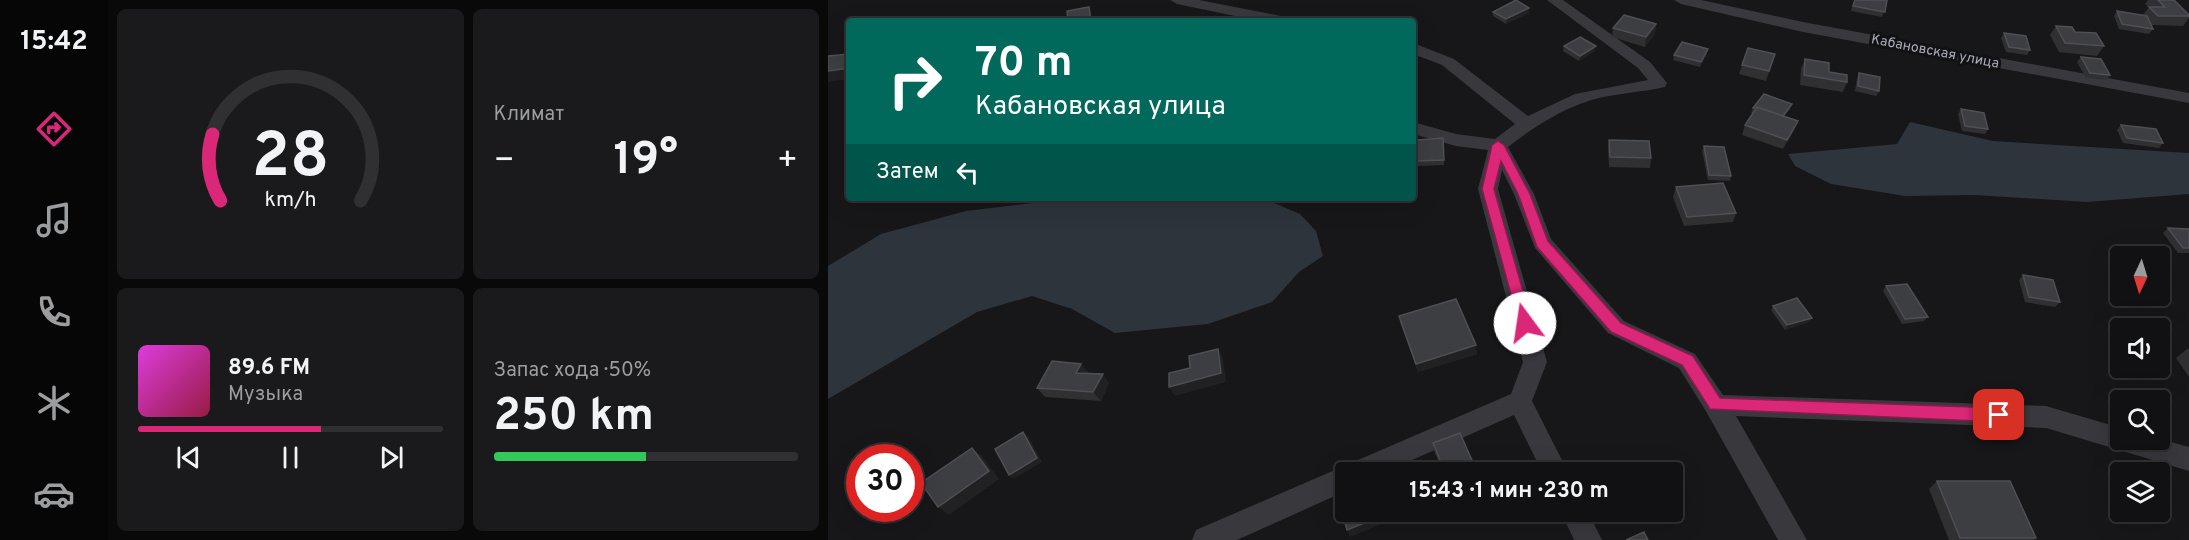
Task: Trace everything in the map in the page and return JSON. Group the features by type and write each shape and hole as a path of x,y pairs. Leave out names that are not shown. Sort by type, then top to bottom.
{"street":[{"path":"1177,0 1266,18"},
{"path":"1381,462 1520,401 1535,362 1488,189 1498,145 1525,123 1594,94 1631,91 1659,83 1644,65 1554,0"},
{"name":"Кабановская улица","path":"1682,0 1814,29 2189,98"},
{"path":"1416,49 1448,62 1525,123"},
{"path":"1416,129 1456,140 1498,145"},
{"path":"1498,145 1524,194 1542,243 1616,327 1687,361 1716,405 1793,540"},
{"path":"1520,401 1550,462"},
{"path":"1716,405 2046,417 2110,436"},
{"path":"2159,450 2189,459"},
{"path":"1206,540 1249,531 1335,484"},
{"path":"1579,522 1588,540"}],"shaded area":[{"path":"1910,122 1993,141 2189,153 2189,194 2087,202 1975,195 1905,196 1831,184 1795,166 1788,154 1897,144"},
{"path":"1050,201 1269,201 1300,214 1316,231 1323,256 1299,272 1272,302 1208,324 1115,333 1072,309 1032,296 977,312 828,399 828,266 881,234 966,211"}],"building":[{"path":"1516,0 1529,8 1506,19 1493,12"},
{"path":"1855,0 1887,0 1885,12 1853,6"},
{"path":"2158,0 2174,0 2189,16 2158,16 2149,7 2165,7"},
{"path":"1089,7 1091,18 1068,18 1067,11"},
{"path":"2117,11 2147,16 2153,29 2122,24"},
{"path":"1624,15 1656,24 1646,37 1613,28"},
{"path":"2056,26 2072,27 2075,32 2096,33 2104,46 2065,43"},
{"path":"2004,33 2026,36 2030,50 2009,47"},
{"path":"1580,37 1596,46 1580,56 1564,46"},
{"path":"1682,42 1708,49 1701,62 1674,55"},
{"path":"1748,48 1775,54 1769,71 1742,65"},
{"path":"846,54 846,68 828,71 828,56"},
{"path":"2081,57 2101,59 2110,75 2090,73"},
{"path":"1805,59 1829,63 1829,72 1847,75 1847,82 1804,75"},
{"path":"1859,73 1880,77 1879,91 1858,86"},
{"path":"1764,94 1792,104 1783,116 1757,107 1753,108"},
{"path":"1757,107 1798,121 1787,140 1745,125"},
{"path":"1961,109 1984,113 1988,129 1965,126"},
{"path":"2121,125 2156,129 2163,143 2127,138"},
{"path":"1443,138 1444,160 1417,161 1417,140"},
{"path":"1609,140 1649,141 1651,158 1610,157"},
{"path":"1704,146 1724,147 1731,176 1709,175"},
{"path":"1723,183 1736,213 1687,217 1676,187"},
{"path":"2168,228 2189,229 2189,248 2183,248"},
{"path":"2023,275 2053,280 2060,302 2029,297"},
{"path":"1907,284 1928,317 1905,319 1886,286"},
{"path":"1797,298 1812,318 1787,325 1773,306"},
{"path":"1456,299 1476,345 1416,364 1399,316"},
{"path":"1218,349 1221,373 1169,387 1169,373 1190,368 1189,356"},
{"path":"1052,361 1081,364 1076,373 1103,374 1093,392 1037,388"},
{"path":"1023,432 1037,458 1009,475 995,449"},
{"path":"1460,433 1473,462 1441,462 1433,443"},
{"path":"972,448 989,471 938,507 924,487 924,481"},
{"path":"1937,481 2010,481 2036,538 1960,538"},
{"path":"1345,522 1367,522 1347,530"},
{"path":"1644,532 1648,540 1626,540"}],"route":[{"path":"1525,323 1488,189 1498,145 1524,194 1542,243 1616,327 1687,361 1716,405 1999,415"}]}
